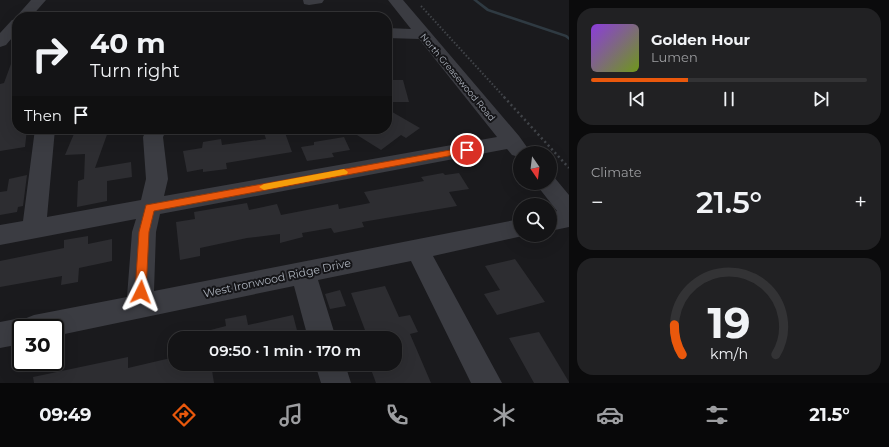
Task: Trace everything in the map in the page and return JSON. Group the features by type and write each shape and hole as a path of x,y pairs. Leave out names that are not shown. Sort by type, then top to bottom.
{"street":[{"path":"28,12 39,0"},
{"name":"North Greasewood Road","path":"395,0 516,146"},
{"path":"0,42 12,29"},
{"path":"392,33 423,34"},
{"path":"34,229 44,134"},
{"path":"140,307 144,232 157,179 153,137 154,134"},
{"path":"0,235 150,208 513,148"},
{"path":"552,190 569,210"},
{"path":"557,221 569,218"},
{"name":"West Ironwood Ridge Drive","path":"64,322 513,229"},
{"path":"417,249 487,383"},
{"path":"303,272 320,331"},
{"path":"0,335 12,332"},
{"path":"332,371 336,383"}],"path":[{"path":"420,5 569,168"}],"building":[{"path":"12,61 12,134 26,134 25,147 0,151 0,84 4,83"},
{"path":"392,80 403,80 409,102 392,102"},
{"path":"392,112 420,128 406,138 401,135 381,150 357,135 392,134"},
{"path":"74,134 107,134 95,168 131,162 132,177 107,181 107,201 77,207 78,181 84,179 85,154 65,155"},
{"path":"264,134 285,134 292,152 226,163 227,169 203,172 203,169 187,172 183,151 202,148 203,142 221,139 222,145 266,139"},
{"path":"344,137 350,150 332,153 334,157 307,161 301,147 314,145 314,142"},
{"path":"443,173 445,175 459,173 469,189 449,192 457,206 362,222 364,227 334,233 331,228 302,233 303,237 280,243 280,234 247,238 200,248 200,256 180,260 176,222 195,219 194,212 247,203 249,210 277,204 281,215 338,204 339,209 370,203 364,192 424,181 421,177"},
{"path":"27,175 23,206 18,207 17,212 0,215 0,192 7,191 9,179"},
{"path":"88,236 88,244 112,239 112,261 79,268 78,282 61,285 62,276 0,287 0,261 64,248 64,240"},
{"path":"515,259 545,302 497,315 484,294 500,290 485,266"},
{"path":"385,286 399,317 410,315 418,332 410,334 431,383 376,383 372,371 402,371 402,331 365,331 351,293"},
{"path":"340,290 346,306 330,309 325,294"},
{"path":"246,315 248,325 293,315 297,331 207,331 226,326 225,319"},
{"path":"539,332 569,383 534,383 509,338"},
{"path":"128,357 128,368 168,359 168,371 212,371 214,383 34,383 33,377"}],"waterway":[{"path":"475,0 488,10 566,36 569,39"}],"slow traffic":[{"path":"264,187 344,172"}],"route":[{"path":"141,292 144,232 150,208 467,150"}]}
